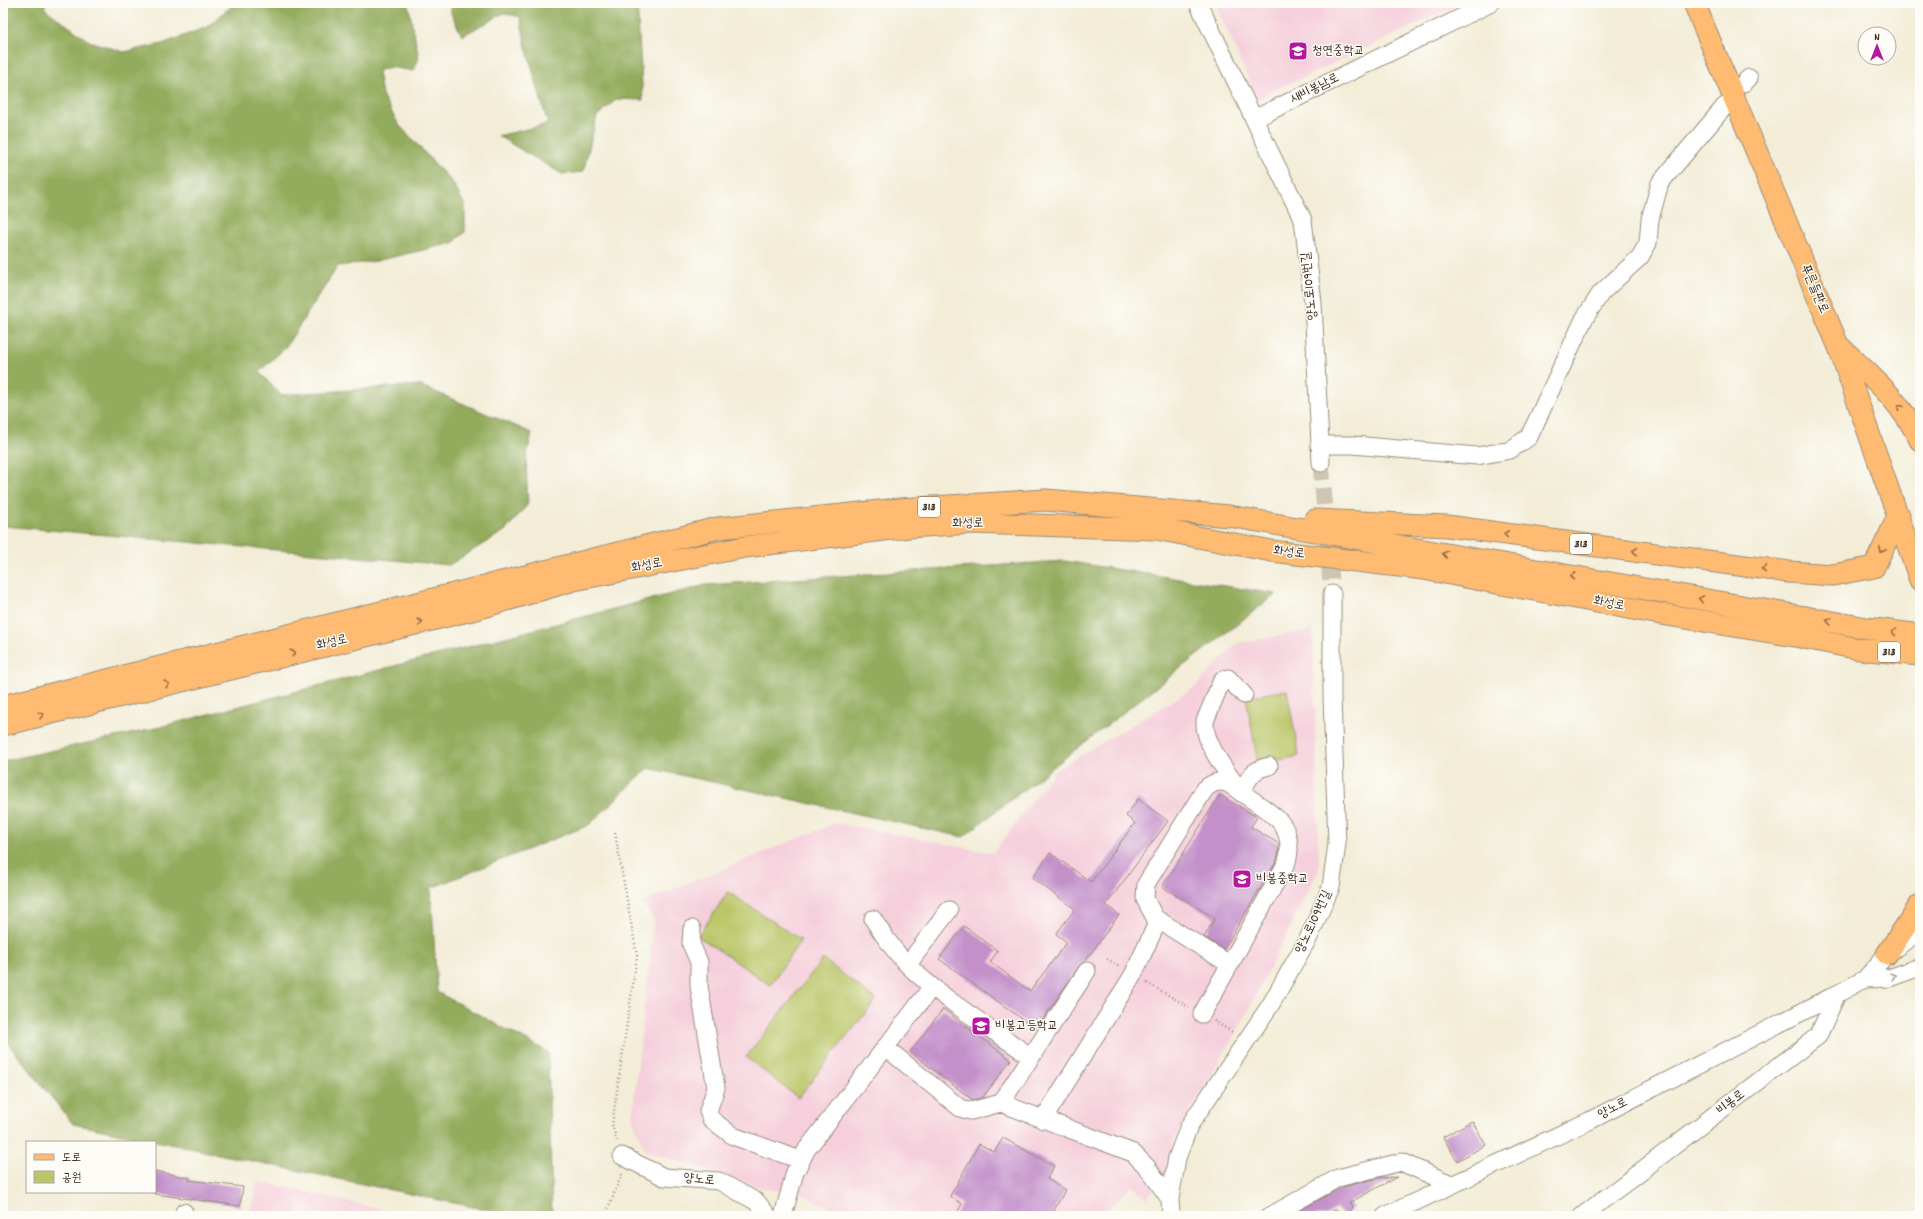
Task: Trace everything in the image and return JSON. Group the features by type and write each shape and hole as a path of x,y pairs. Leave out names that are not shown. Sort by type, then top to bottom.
{"main road":[{"name":"푸른들판로","path":"1694,3 1838,345 1899,515 1920,580"},
{"path":"1838,345 1888,391 1910,420 1920,440"},
{"name":"화성로","path":"3,706 718,528 899,509 1046,500 1228,516 1867,628 1920,635"},
{"name":"313","path":"1228,516 1448,526 1789,572 1833,575 1874,567 1899,515"},
{"name":"화성로","path":"3,725 480,608 574,580 745,547 909,527 971,523 1156,529 1272,551 1424,569 1649,612 1795,636 1858,649 1920,655"},
{"path":"1887,954 1920,905"}],"street":[{"path":"1198,3 1254,119"},
{"name":"새비봉남로","path":"1254,119 1491,3"},
{"path":"1319,445 1354,445 1477,456 1510,450 1529,437 1584,319 1601,293 1640,257 1648,242 1650,218 1660,184 1724,106"},
{"name":"양노로109번길","path":"1254,119 1303,220 1313,303 1321,464"},
{"name":"양노로109번길","path":"1171,1216 1170,1199 1177,1158 1189,1126 1271,1004 1308,937 1331,887 1336,844 1332,696 1332,594"},
{"path":"1241,793 1208,741 1205,727 1207,714 1222,680 1228,678 1244,695"},
{"path":"1241,793 1253,773 1260,768 1269,766"},
{"path":"1202,1014 1286,864 1289,850 1288,840 1280,821 1224,782 1214,782 1205,789 1146,884 1145,899 1150,910 1158,921 1229,964"},
{"path":"908,964 949,910"},
{"path":"872,919 891,946 932,987 1031,1056"},
{"path":"1043,1120 1133,974 1158,921"},
{"path":"692,929 691,944 699,962 698,986 716,1088 708,1111 711,1120 733,1136 800,1160"},
{"path":"1837,994 1865,979 1887,954 1920,931"},
{"path":"1865,979 1889,978 1920,967"},
{"path":"1001,1103 1087,971"},
{"path":"783,1216 800,1160 806,1149 932,987"},
{"name":"양노로","path":"1385,1216 1451,1184 1590,1121 1837,994"},
{"name":"비봉로","path":"1582,1216 1818,1036 1837,994"},
{"path":"885,1047 960,1108 972,1111 1001,1103 1133,1153 1147,1167 1170,1199"},
{"name":"양노로","path":"622,1156 664,1177 718,1181 757,1202 768,1216"},
{"path":"1270,1216 1338,1178 1401,1162 1451,1184"}],"path":[{"path":"605,1216 626,1165 612,1125 637,956 615,833"},
{"path":"1160,990 1202,1014"}],"shaded area":[{"name":"청연중학교","path":"1215,3 1462,3 1257,99"},
{"path":"1313,630 1319,869 1244,1019 1175,1137 1167,1169 1146,1200 1132,1185 1101,1216 845,1216 802,1194 762,1188 645,1151 632,1117 654,919 642,902 836,823 993,853 1056,770 1194,688 1237,643"},
{"path":"258,1181 409,1216 249,1216"}],"green space":[{"path":"3,3 45,3 45,9 89,41 124,52 162,44 207,27 235,3 408,3 419,58 414,71 390,67 378,71 382,95 399,125 452,182 465,205 465,232 453,243 376,261 338,266 285,348 259,372 281,395 419,385 532,433 526,459 528,504 506,530 449,565 3,526"},
{"path":"451,3 637,3 643,100 617,99 597,116 583,172 562,174 498,136 548,124 526,47 520,17 504,13 462,36 451,13"},
{"path":"1064,561 1276,594 963,837 648,768 589,825 431,888 437,992 548,1052 552,1216 517,1216 73,1124 3,1037 3,761 144,731 706,585"},
{"path":"1287,690 1299,756 1258,764 1246,697"},
{"path":"728,892 801,940 770,985 698,936"},
{"path":"823,959 876,1000 798,1098 746,1057"}],"building":[{"path":"1220,795 1257,817 1251,827 1279,844 1277,860 1224,949 1204,937 1215,918 1162,887"},
{"path":"1138,799 1168,821 1106,905 1119,915 1085,961 1079,966 1036,1029 939,959 964,926 998,951 990,962 1030,991 1067,942 1056,934 1075,909 1032,878 1050,853 1091,882 1135,823 1126,816"},
{"path":"943,1009 1011,1060 983,1097 973,1100 910,1052"},
{"path":"1472,1121 1486,1145 1457,1161 1443,1137"},
{"path":"1003,1138 1054,1166 1047,1179 1065,1190 1051,1216 955,1216 962,1204 950,1196 979,1144 994,1152"},
{"path":"156,1171 190,1178 189,1180 243,1187 240,1206 155,1194"},
{"path":"1397,1177 1349,1203 1353,1207 1346,1216 1336,1209 1324,1216 1290,1216 1342,1187 1379,1178"}],"tunnel":[{"path":"1321,463 1332,594"}],"place":[{"name":"청연중학교","path":"1298,51"},
{"name":"비봉중학교","path":"1242,879"},
{"name":"비봉고등학교","path":"981,1026"}]}
